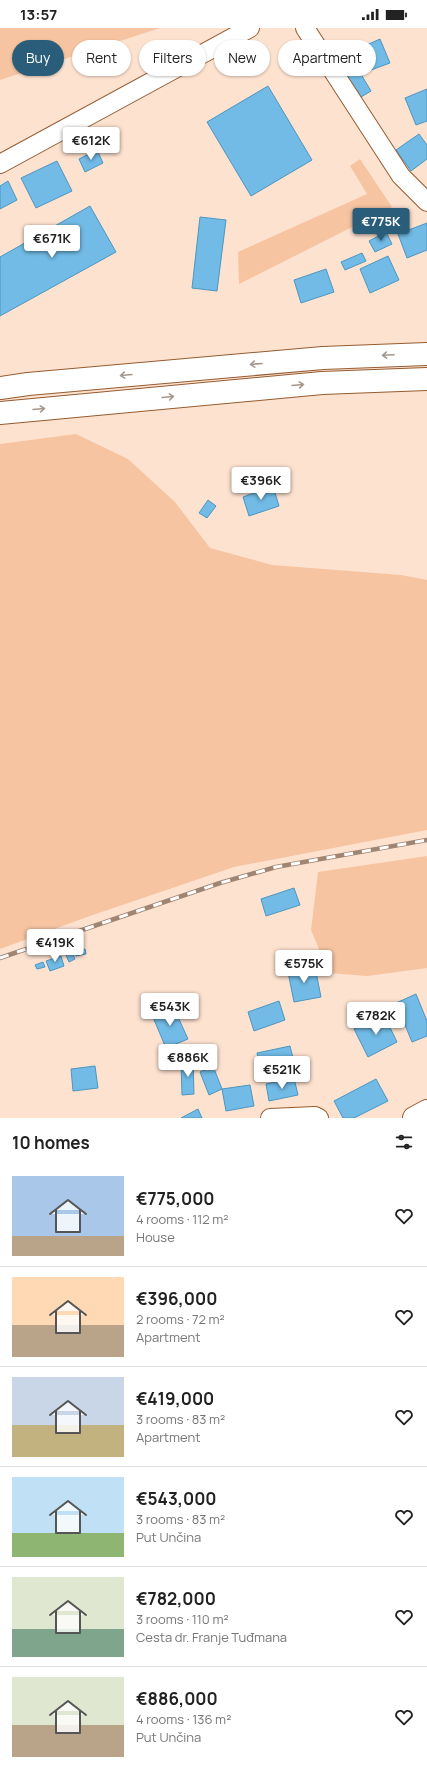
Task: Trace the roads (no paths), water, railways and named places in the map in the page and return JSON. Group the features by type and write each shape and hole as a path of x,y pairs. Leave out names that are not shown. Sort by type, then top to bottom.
{"main road":[{"path":"0,388 28,384 322,358 427,354"},
{"path":"0,414 322,382 427,379"},
{"path":"414,1118 427,1111"}],"street":[{"path":"0,164 250,28"},
{"path":"305,28 401,176 427,202"},
{"path":"270,1118 315,1116 319,1118"}],"railway":[{"path":"0,958 220,883 276,867 427,840"}]}
